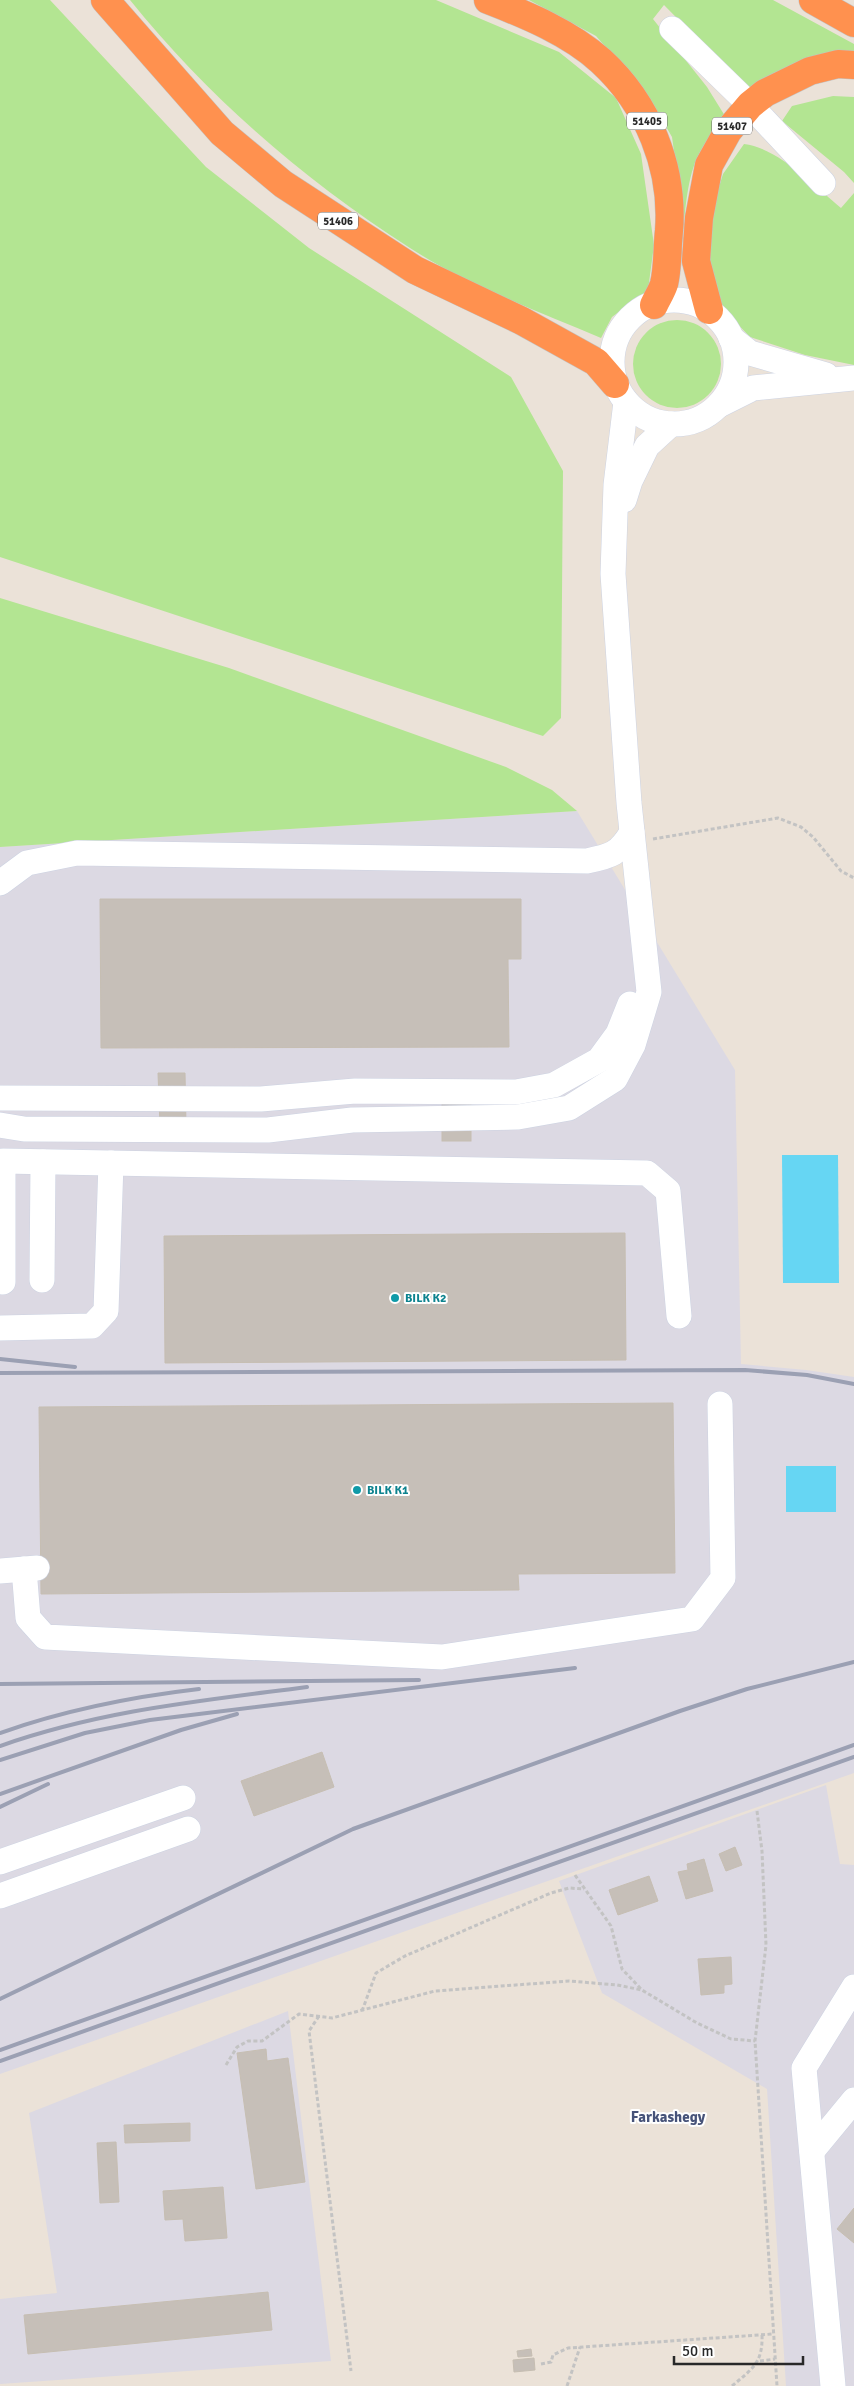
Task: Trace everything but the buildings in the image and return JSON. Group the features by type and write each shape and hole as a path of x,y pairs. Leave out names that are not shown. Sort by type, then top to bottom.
{"highway":[{"name":"51406","path":"104,0 222,133 283,184 415,270 522,320 596,362 621,393"},
{"path":"813,0 854,23"},
{"name":"51405","path":"495,3 543,23 572,40 601,61 624,85 644,114 657,146 668,183 670,216 664,285 654,304"},
{"name":"51407","path":"709,310 696,261 699,218 709,165 728,131 750,105 765,92 810,71 838,64 854,65"}],"street":[{"path":"672,29 750,105 823,183"},
{"name":"51406","path":"673,299 685,300 709,310 720,320 731,338 736,359 735,371 727,394 719,405 701,418 687,423 671,424 647,418 621,393 612,367 612,349 617,336 633,314 643,307 654,304 673,299"},
{"name":"51406","path":"731,338 750,353 846,378"},
{"path":"719,405 753,388 846,378"},
{"path":"0,1125 24,1129 268,1130 352,1120 518,1117 569,1108 615,1079 633,1046 649,992 633,838 614,592 616,485 621,393"},
{"path":"615,526 630,481 647,446 671,424"},
{"path":"0,883 27,863 77,853 587,861 613,855 633,838"},
{"path":"0,1098 261,1099 355,1091 516,1092 554,1085 599,1060 618,1034 636,987 641,920"},
{"path":"3,1282 3,1161 647,1173 668,1191 679,1316"},
{"path":"42,1280 43,1162"},
{"path":"0,1328 92,1326 106,1311 111,1163"},
{"path":"20,1570 28,1618 46,1636 442,1657 692,1619 723,1578 720,1404"},
{"path":"0,1862 183,1798"},
{"path":"0,1896 188,1829"},
{"path":"833,2386 804,2068 854,1988"},
{"path":"812,2151 854,2100"}],"path":[{"path":"633,838 778,818 801,827 813,837 841,871 854,878"},
{"path":"757,1811 762,1851 766,1945 755,2041 777,2386"},
{"path":"575,1875 611,1926 622,1969 642,1990 697,2023 731,2039 755,2041"},
{"path":"362,2011 376,1973 405,1956 551,1893 569,1888 584,1889"},
{"path":"226,2065 237,2047 248,2041 262,2041 299,2014 332,2018 435,1991 569,1981 617,1984 642,1990"},
{"path":"319,2016 309,2031 351,2371"},
{"path":"732,2386 760,2360 763,2348 762,2334"},
{"path":"541,2364 551,2362 553,2355 568,2348 774,2334"},
{"path":"567,2386 580,2347"},
{"path":"760,2360 775,2359"}],"shaded area":[{"path":"577,811 735,1070 741,1364 854,1377 854,1773 0,2074 0,847"},
{"path":"826,1785 840,1864 854,1865 854,2386 786,2386 767,2089 602,1993 559,1881"},
{"path":"288,2011 331,2361 0,2384 0,2299 57,2293 29,2113"}],"green space":[{"path":"0,0 50,0 206,167 309,248 511,377 563,471 561,718 543,736 0,557"},
{"path":"130,0 436,0 559,52 616,98 641,154 654,245 648,290 612,317 601,338 479,286 433,262 371,222 260,135 192,71"},
{"path":"529,0 773,0 854,44 854,57 754,92 734,76 664,5 653,19 707,87 725,116 703,147 693,168 686,200 682,243 681,201 672,137 649,97 596,36"},
{"path":"833,96 854,97 854,183 844,172 782,121 792,106"},
{"path":"744,144 757,147 783,160 841,208 854,193 854,365 805,355 750,337 728,314 712,290 708,254 711,212 723,174"},
{"path":"677,320 694,323 702,327 714,339 718,347 721,364 718,381 714,389 702,401 694,405 677,408 660,405 652,401 640,389 636,381 633,364 636,347 640,339 652,327 660,323"},
{"path":"0,598 229,668 506,767 552,790 577,811 0,847"}],"water":[{"path":"782,1155 838,1155 839,1283 783,1283"},
{"path":"786,1466 836,1466 836,1512 786,1512"}],"railway":[{"path":"0,1359 75,1367"},
{"path":"0,1373 745,1370 807,1375 854,1384"},
{"path":"0,1999 353,1829 680,1711 747,1689 854,1662"},
{"path":"0,1760 85,1733 150,1720 575,1668"},
{"path":"0,1684 419,1680"},
{"path":"0,1746 38,1734 114,1715 190,1702 307,1687"},
{"path":"0,1733 98,1705 199,1689"},
{"path":"0,1794 181,1730 237,1714"},
{"path":"0,2050 854,1745"},
{"path":"0,2061 854,1757"},
{"path":"0,1807 48,1784"}],"place":[{"name":"BILK K2","path":"395,1298"},
{"name":"BILK K1","path":"357,1490"}],"district":[{"name":"Farkashegy","path":"668,2117"}]}
